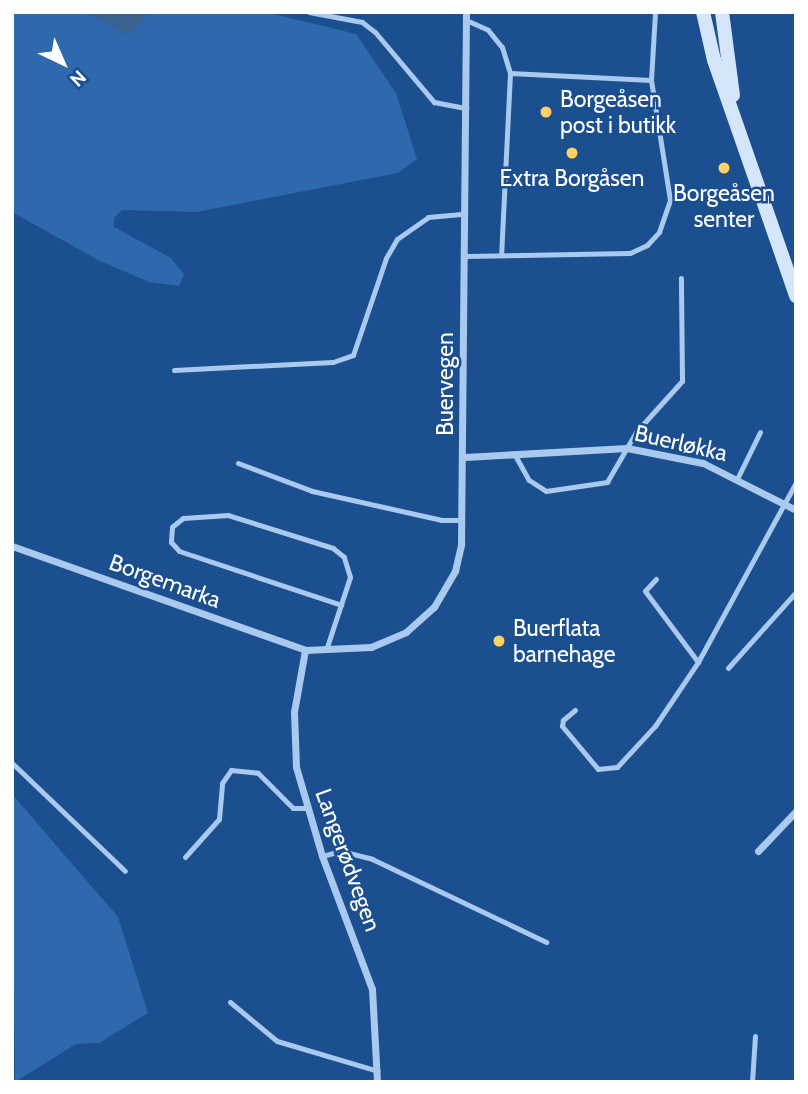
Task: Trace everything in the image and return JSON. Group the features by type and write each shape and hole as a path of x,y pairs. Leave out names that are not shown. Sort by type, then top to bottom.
{"main road":[{"path":"703,12 714,60 796,296"},
{"path":"722,12 736,120"}],"street":[{"name":"Buervegen","path":"305,650 371,647 421,621 455,570 462,520 464,457 466,16"},
{"name":"Buerløkka","path":"464,457 516,457 627,448 702,463 738,477 796,510"},
{"name":"Borgemarka","path":"12,546 305,650"},
{"name":"Langerødvegen","path":"305,650 294,712 296,767 322,856 372,989 377,1082"},
{"path":"758,851 796,811"}],"lane":[{"path":"309,12 362,22 376,32 434,102 466,108"},
{"path":"465,256 630,253 647,246 659,232 670,200 669,178 651,80 655,12"},
{"path":"466,16 488,30 502,47 510,73 501,255"},
{"path":"510,73 651,80"},
{"path":"174,370 333,362 353,355 386,258 397,239 428,217 464,214"},
{"path":"516,457 529,480 546,491 607,482 627,448 682,381 681,278"},
{"path":"738,477 760,432"},
{"path":"238,463 312,491 442,520 462,520"},
{"path":"575,710 563,720 562,726 594,766 609,770 655,726 698,662 777,523 796,482"},
{"path":"326,650 341,605 350,566 333,548 228,515 183,518 172,527 171,542 179,551 341,605"},
{"path":"656,579 645,592 698,662"},
{"path":"728,668 796,592"},
{"path":"12,763 125,870"},
{"path":"185,856 219,819 222,783 231,770 258,773 293,808 306,808"},
{"path":"322,856 341,851 372,859 545,942"},
{"path":"230,1002 277,1041 378,1071"},
{"path":"752,1082 755,1036"}],"shaded area":[{"path":"12,12 86,12 128,35 150,12 265,12 356,34 396,93 417,159 398,173 196,212 122,210 114,218 114,227 171,258 184,274 179,286 149,282 98,260 12,212"},
{"path":"86,12 150,12 128,35"},
{"path":"12,794 118,917 148,1013 99,1043 76,1044 15,1082"}],"place":[{"name":"Borgeåsen post i butikk","path":"546,112"},
{"name":"Extra Borgåsen","path":"572,153"},
{"name":"Borgeåsen senter","path":"724,168"},
{"name":"Buerflata barnehage","path":"499,641"}]}
